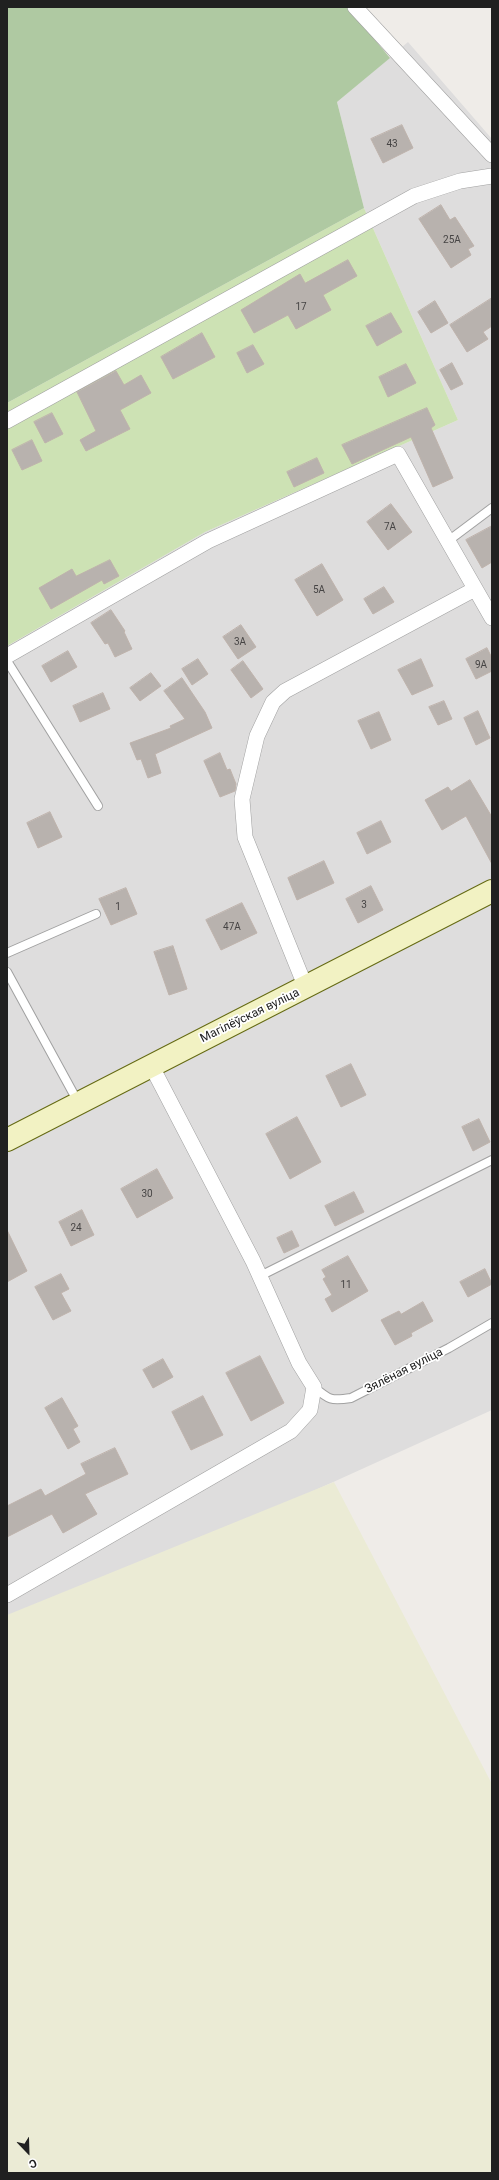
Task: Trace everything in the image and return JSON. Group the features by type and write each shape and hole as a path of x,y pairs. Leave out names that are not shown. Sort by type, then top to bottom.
{"main road":[{"name":"Магілёўская вуліца","path":"7,1140 78,1102 306,988 492,891"}],"street":[{"path":"355,7 492,155"},
{"path":"7,421 414,196 460,181 492,176"},
{"path":"7,656 208,541 398,454 492,618"},
{"path":"306,988 245,837 242,799 257,736 273,702 285,691 475,589"},
{"path":"7,1595 291,1431 310,1410 314,1387 299,1363 260,1276 151,1065"}],"lane":[{"path":"448,541 492,508"},
{"path":"7,661 98,806"},
{"path":"7,953 96,914"},
{"path":"7,972 78,1102"},
{"path":"260,1276 492,1160"},
{"name":"Зялёная вуліца","path":"314,1387 327,1399 336,1400 351,1398 449,1348 492,1323"}],"shaded area":[{"path":"408,42 492,139 492,1410 7,1630 7,646 205,532 458,420 364,208 337,102"}],"green space":[{"path":"7,7 348,7 390,58 337,102 364,208 7,403"},
{"path":"364,208 458,420 205,532 7,646 7,403"},
{"path":"334,1482 492,1784 492,2173 7,2173 7,1615"}],"building":[{"path":"402,125 413,148 383,163 371,139"},
{"path":"441,205 450,220 455,217 474,246 468,249 471,255 451,268 419,219"},
{"path":"348,260 357,276 323,295 331,310 296,329 288,315 254,333 241,310 300,274 305,283"},
{"path":"492,298 492,326 483,332 488,339 467,352 450,325"},
{"path":"435,301 448,323 431,333 418,312"},
{"path":"391,313 402,332 377,346 366,326"},
{"path":"202,333 215,357 173,379 161,357"},
{"path":"253,345 264,364 247,373 237,353"},
{"path":"452,363 463,384 451,390 440,370"},
{"path":"406,364 416,383 388,397 379,377"},
{"path":"116,371 124,385 141,375 151,393 120,410 130,429 86,451 80,440 96,431 77,392"},
{"path":"427,408 435,425 431,428 453,478 433,487 411,437 352,464 342,445"},
{"path":"52,413 63,434 45,443 34,422"},
{"path":"32,440 42,461 22,470 12,450"},
{"path":"317,458 324,473 294,487 287,472"},
{"path":"391,504 412,532 388,550 367,522"},
{"path":"492,526 492,562 482,568 466,540"},
{"path":"110,560 119,576 104,584 102,580 51,609 39,588 72,569 76,576"},
{"path":"322,564 343,600 317,616 295,580"},
{"path":"384,587 394,602 373,614 364,599"},
{"path":"111,610 125,631 124,632 132,649 115,657 108,643 105,644 91,623"},
{"path":"241,625 256,647 238,659 223,637"},
{"path":"487,648 492,658 492,671 476,679 466,659"},
{"path":"68,651 77,667 51,682 42,666"},
{"path":"198,659 208,674 192,685 182,669"},
{"path":"421,659 433,686 412,695 398,670"},
{"path":"243,661 263,689 251,698 231,670"},
{"path":"151,673 161,686 140,701 130,688"},
{"path":"182,678 205,712 212,728 155,754 161,773 148,778 141,759 137,760 130,743 171,728 170,726 185,719 164,691"},
{"path":"103,693 110,709 80,722 73,706"},
{"path":"444,701 452,719 438,725 429,707"},
{"path":"478,711 490,738 476,745 464,718"},
{"path":"379,712 391,740 371,749 358,721"},
{"path":"220,753 227,770 230,769 236,784 235,791 220,797 204,761"},
{"path":"470,780 492,817 492,864 466,816 442,830 425,800 448,787 451,791"},
{"path":"50,812 62,837 38,848 27,823"},
{"path":"381,821 391,842 367,854 357,833"},
{"path":"324,861 334,883 297,900 288,878"},
{"path":"371,886 383,910 358,923 346,899"},
{"path":"126,888 137,914 111,925 99,899"},
{"path":"242,903 257,933 221,950 206,920"},
{"path":"173,946 187,989 169,995 154,952"},
{"path":"351,1064 366,1095 341,1107 326,1076"},
{"path":"297,1117 321,1162 290,1179 266,1134"},
{"path":"479,1119 490,1142 473,1151 462,1127"},
{"path":"157,1169 173,1198 137,1218 121,1189"},
{"path":"354,1192 364,1212 335,1226 325,1206"},
{"path":"82,1210 94,1235 71,1246 59,1222"},
{"path":"7,1230 27,1271 7,1282"},
{"path":"292,1231 299,1246 284,1253 277,1238"},
{"path":"348,1256 368,1291 332,1312 325,1299 332,1295 323,1279 326,1277 322,1270"},
{"path":"485,1269 492,1284 468,1297 460,1282"},
{"path":"61,1274 69,1289 61,1293 71,1311 53,1320 35,1287"},
{"path":"423,1302 433,1321 411,1333 412,1336 395,1345 381,1320 399,1311 401,1314"},
{"path":"260,1356 284,1403 251,1421 226,1373"},
{"path":"163,1359 173,1377 153,1388 143,1370"},
{"path":"203,1396 223,1435 191,1450 172,1412"},
{"path":"62,1398 78,1426 73,1429 80,1442 68,1449 45,1408"},
{"path":"115,1448 128,1474 85,1494 97,1514 63,1533 52,1514 7,1537 7,1506 41,1489 45,1496 86,1474 81,1464"}]}
